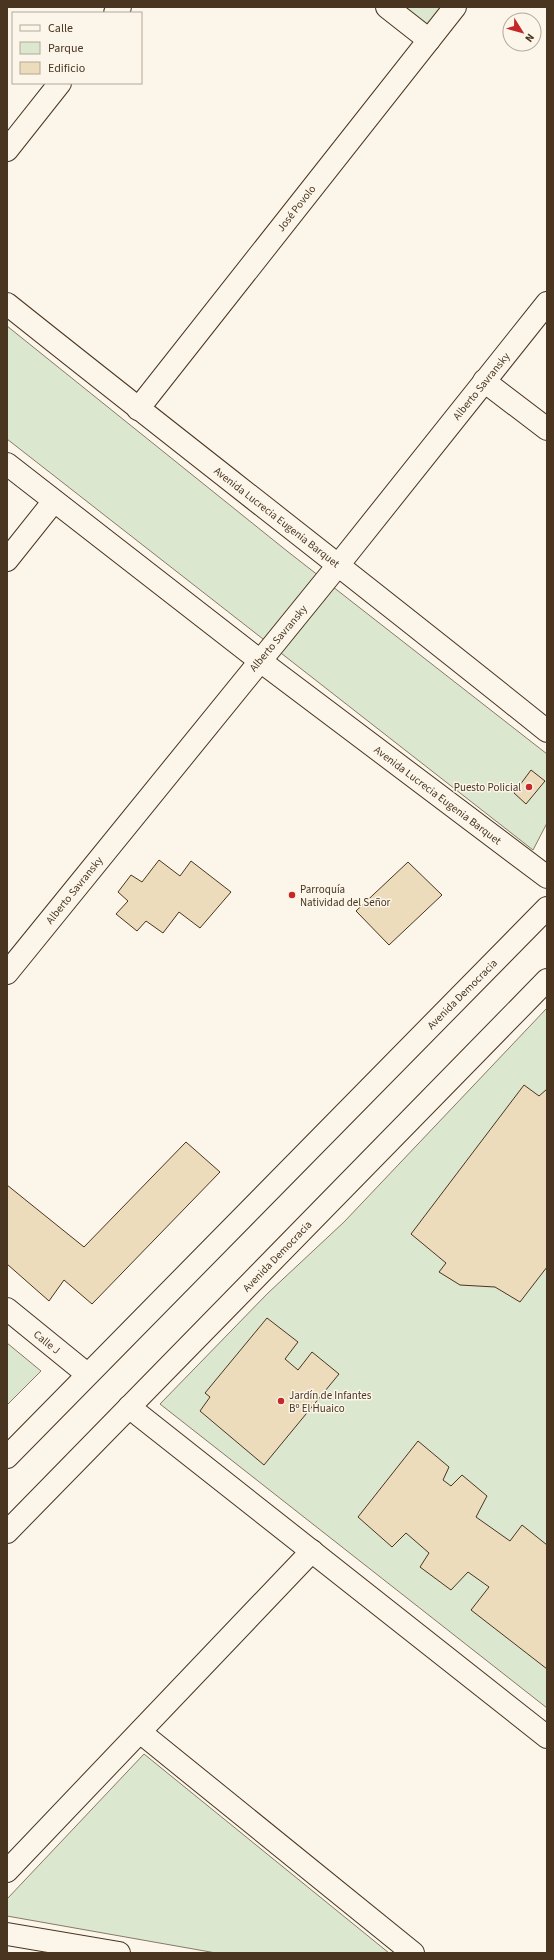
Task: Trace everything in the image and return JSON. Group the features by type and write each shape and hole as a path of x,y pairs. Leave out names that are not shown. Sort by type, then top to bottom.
{"street":[{"path":"387,7 429,40"},
{"name":"José Povolo","path":"138,409 455,7"},
{"path":"7,150 59,84"},
{"name":"Alberto Savransky","path":"7,973 259,660 339,564 547,303"},
{"name":"Avenida Lucrecia Eugenia Barquet","path":"7,304 138,409 339,564 547,731"},
{"path":"484,382 547,429"},
{"name":"Avenida Lucrecia Eugenia Barquet","path":"7,464 259,660 547,877"},
{"path":"7,560 54,501"},
{"name":"Avenida Democracia","path":"7,1457 547,908"},
{"name":"Avenida Democracia","path":"7,1532 547,980"},
{"name":"Calle J","path":"7,1309 87,1374"},
{"path":"129,1407 312,1550 547,1738"},
{"path":"7,1871 312,1550"},
{"path":"140,1732 413,1953"},
{"path":"7,1934 114,1953"}],"green space":[{"path":"387,7 455,7 429,40"},
{"path":"7,326 287,551 547,754 547,823 533,850 7,439"},
{"path":"547,1008 547,1708 160,1404 268,1293 344,1222"},
{"path":"7,1343 41,1371 7,1405"},
{"path":"144,1754 389,1953 216,1953 7,1916 7,1899"}],"building":[{"name":"Puesto Policial","path":"531,770 545,781 526,804 514,793"},
{"path":"159,860 180,876 191,861 231,892 200,928 179,912 163,933 146,921 137,931 116,914 128,901 118,892 131,875 142,882"},
{"path":"408,862 442,895 389,945 356,911"},
{"path":"524,1085 539,1096 547,1089 547,1267 520,1302 495,1287 460,1285 439,1272 446,1263 411,1234"},
{"path":"186,1142 220,1172 92,1304 64,1280 49,1301 7,1264 7,1185 84,1247"},
{"path":"267,1318 298,1342 285,1359 298,1370 312,1352 339,1374 264,1465 200,1411 210,1397 205,1393"},
{"path":"418,1441 449,1467 443,1480 451,1486 462,1475 487,1496 476,1517 510,1541 522,1525 547,1545 547,1669 471,1610 489,1587 468,1572 451,1590 420,1567 429,1553 406,1533 392,1547 358,1517"}],"place":[{"name":"Puesto Policial","path":"529,787"},
{"name":"Parroquía Natividad del Señor","path":"292,895"},
{"name":"Jardín de Infantes Bº El Huaico","path":"281,1401"}]}
